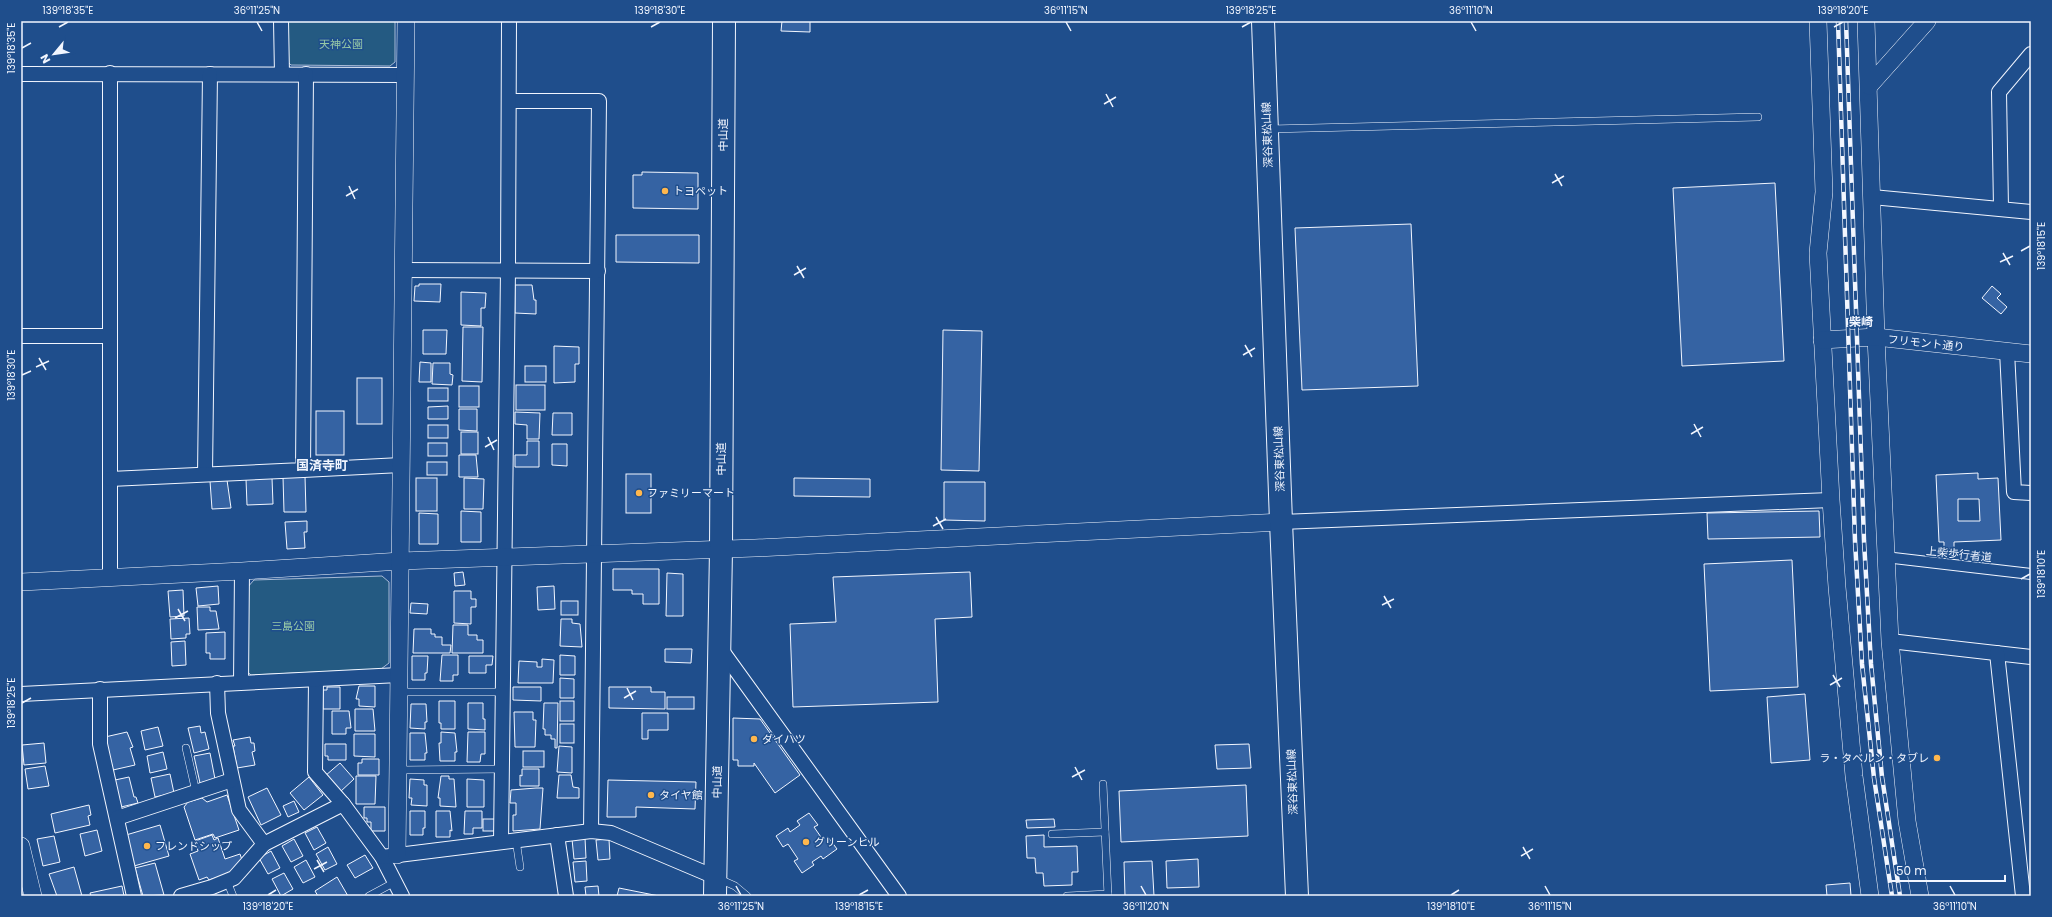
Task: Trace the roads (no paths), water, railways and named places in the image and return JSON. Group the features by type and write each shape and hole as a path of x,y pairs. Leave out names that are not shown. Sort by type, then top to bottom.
{"main road":[{"name":"中山道","path":"715,886 720,648 724,21"},
{"name":"深谷東松山線","path":"1263,21 1281,522 1297,896"}],"street":[{"path":"282,21 282,74"},
{"path":"402,896 395,882 390,856 399,770 406,21"},
{"path":"501,842 508,270 509,21"},
{"path":"1818,21 1824,192 1818,253 1831,500 1837,587 1854,768 1870,896"},
{"path":"1866,21 1876,337 1890,642 1906,821 1920,896"},
{"path":"1869,86 1927,21"},
{"path":"2001,208 1998,92 2031,54"},
{"path":"21,74 110,73 406,75"},
{"path":"110,73 110,578"},
{"path":"205,474 210,74"},
{"path":"303,470 306,74"},
{"path":"509,101 600,101 591,831"},
{"path":"1872,197 2031,212"},
{"path":"403,270 598,271"},
{"path":"21,336 110,336"},
{"name":"フリモント通り","path":"1822,340 1876,337 2031,354"},
{"path":"2007,351 2014,492 2031,494"},
{"path":"110,479 401,465"},
{"path":"21,582 242,571 401,561 721,549 1281,522 1831,500"},
{"name":"上柴歩行者道","path":"1885,558 2031,574"},
{"path":"241,682 242,571"},
{"path":"1890,642 2031,657"},
{"path":"720,648 899,896"},
{"path":"1997,653 2022,896"},
{"path":"21,694 399,675"},
{"path":"316,680 315,772 390,856"},
{"path":"218,683 218,713 239,810 264,844"},
{"path":"100,689 100,744 134,896"},
{"path":"117,818 232,780"},
{"path":"181,896 234,878 264,844 343,804"},
{"path":"390,856 591,831 612,833 715,886"},
{"path":"558,835 566,896"},
{"path":"21,846 33,896"}],"lane":[{"path":"1267,129 1758,118"},
{"path":"399,692 503,692"},
{"path":"186,748 196,792"},
{"path":"399,770 502,769"},
{"path":"1068,896 1108,895 1103,784"},
{"path":"1052,834 1105,832"},
{"path":"516,840 520,867"},
{"path":"227,881 233,896"},
{"path":"369,896 395,882"},
{"path":"715,886 735,886 747,896"}],"railway":[{"path":"1838,21 1855,541 1862,664 1874,778 1892,896"},
{"path":"1846,21 1864,541 1871,664 1882,777 1900,896"}],"place":[{"name":"トヨペット","path":"665,191"},
{"name":"ファミリーマート","path":"639,493"},
{"name":"ダイハツ","path":"754,739"},
{"name":"ラ・タベルン・タブレ","path":"1937,758"},
{"name":"タイヤ館","path":"651,795"},
{"name":"グリーンヒル","path":"806,842"},
{"name":"フレンドシップ","path":"147,846"}],"district":[{"name":"柴崎","path":"1861,322"},
{"name":"国済寺町","path":"322,465"}],"park label":[{"name":"天神公園","path":"341,44"},
{"name":"三島公園","path":"293,626"}]}
